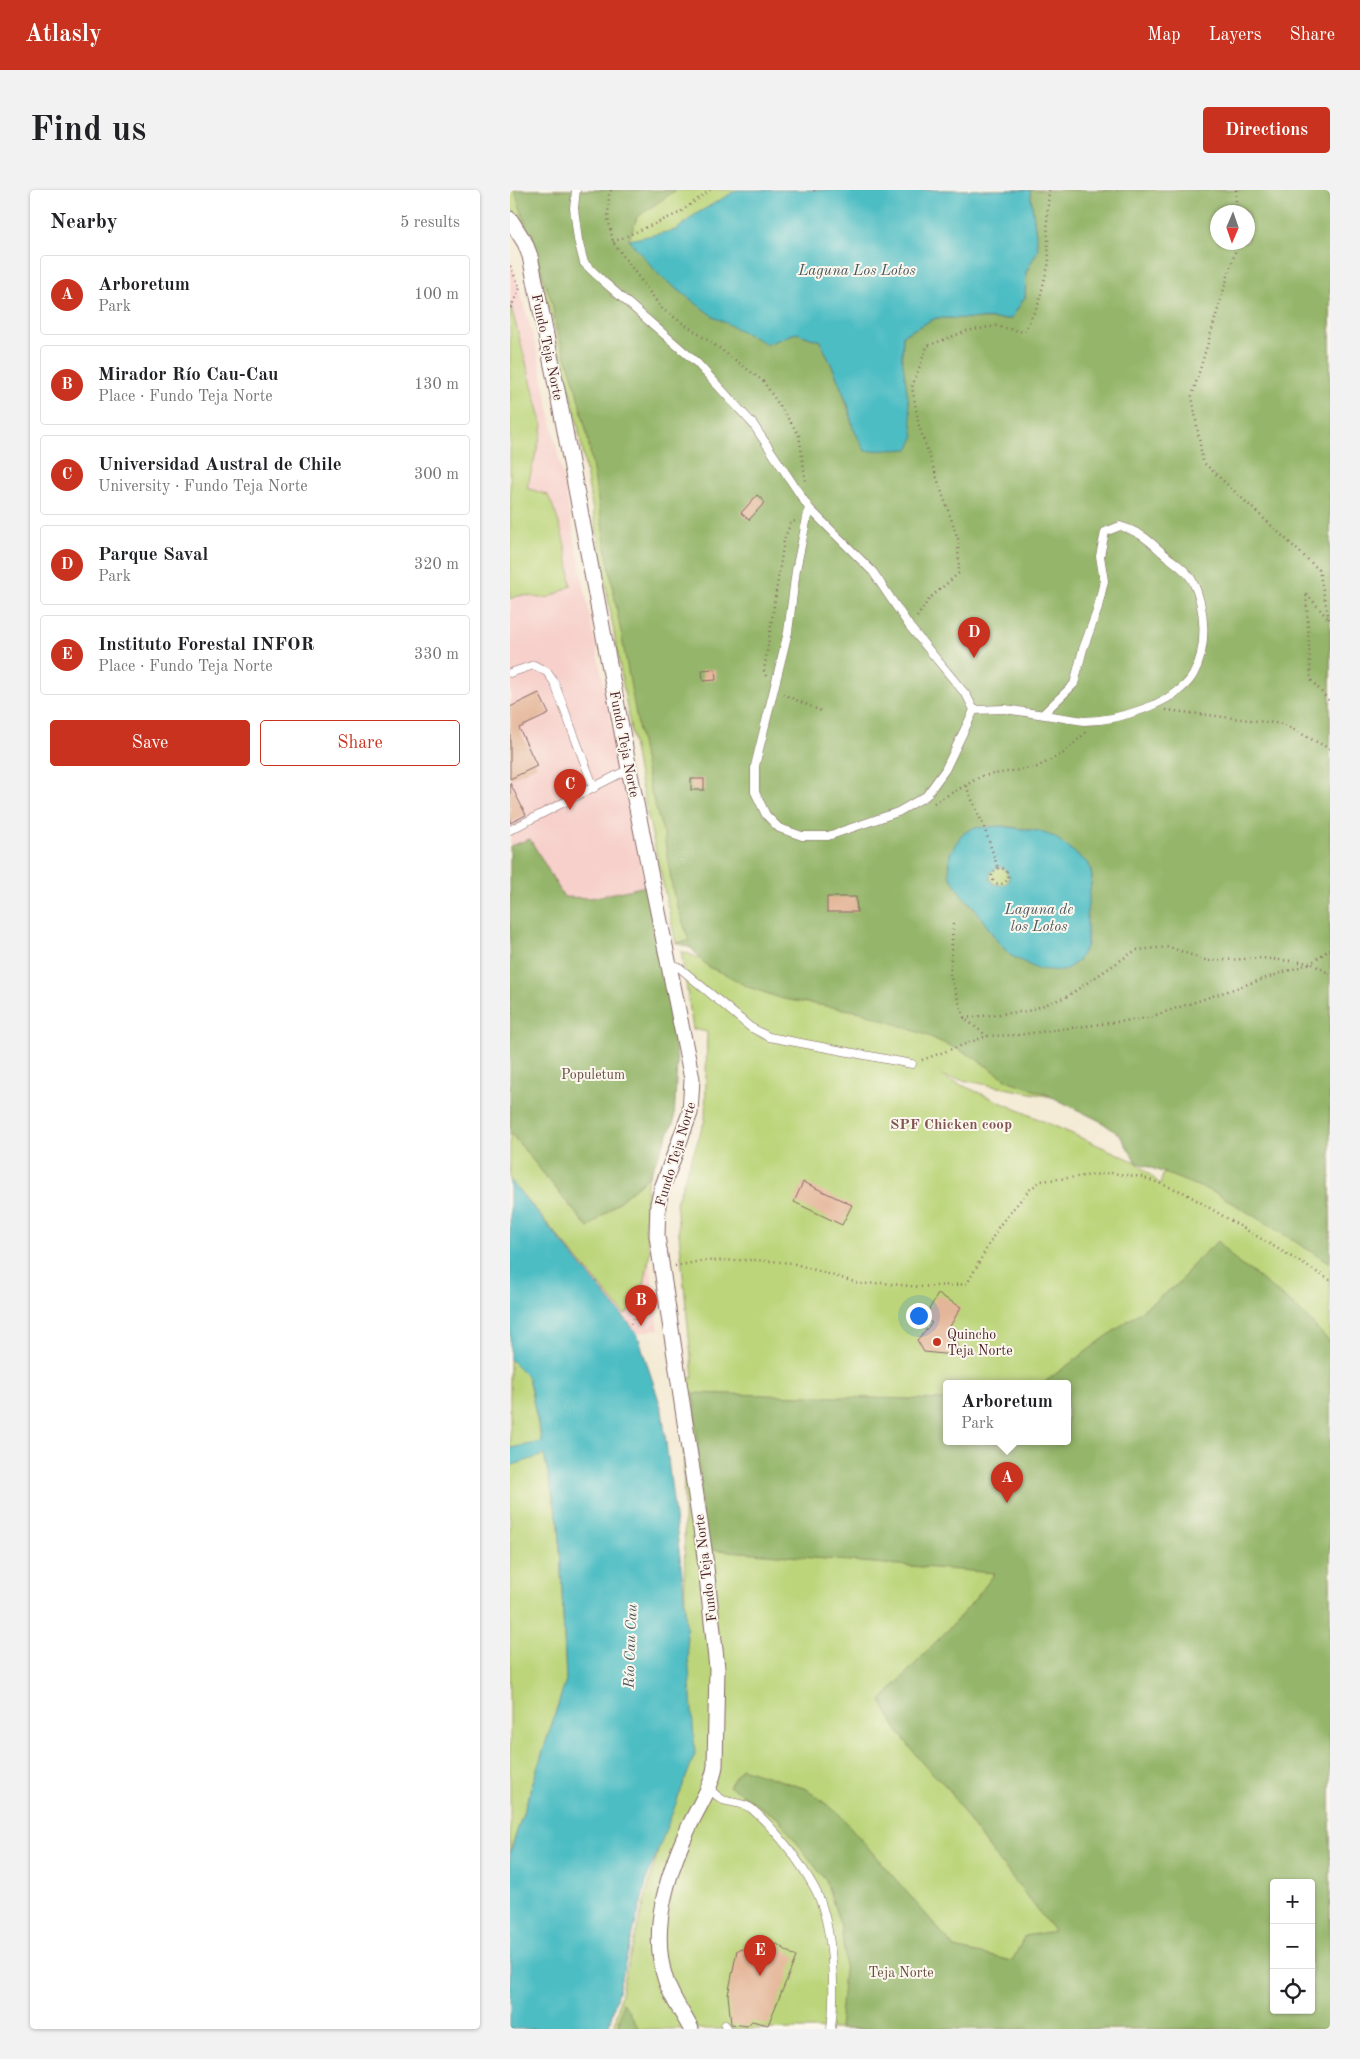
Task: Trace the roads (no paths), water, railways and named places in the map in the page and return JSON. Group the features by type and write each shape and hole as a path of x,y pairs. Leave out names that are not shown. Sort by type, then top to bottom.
{"street":[{"name":"Fundo Teja Norte","path":"510,219 522,237 530,256 670,964 693,1091 690,1114 675,1156 665,1177 658,1204 657,1236 694,1469 717,1668 715,1766 713,1778 673,1861 659,1933 662,1966 666,1982 671,1996 691,2029"}],"lane":[{"path":"576,190 574,208 578,240 584,263 703,370 753,424 809,508 873,572 910,627 967,696 974,710"},
{"path":"809,508 796,570 788,632 755,766 755,792 759,804 766,815 779,828 802,836 828,836 898,812 926,796 945,770 974,710"},
{"path":"974,710 1005,709 1095,721 1145,708 1173,695 1192,676 1204,643 1202,613 1191,578 1139,532 1120,526 1105,532 1100,556 1104,580 1097,611 1083,649 1074,684 1043,714"},
{"path":"510,673 534,665 547,672 554,682 594,788"},
{"path":"510,830 630,769"},
{"path":"670,964 680,968 750,1027 769,1038 912,1064"},
{"path":"708,1789 721,1799 750,1808 780,1838 815,1888 826,1922 830,1951 834,2006 831,2029"}],"water":[{"name":"Laguna Los Lotos","path":"737,190 1030,190 1038,250 1026,272 1025,297 1011,319 936,318 903,335 902,358 914,438 908,449 865,451 853,428 848,405 820,341 796,333 767,344 714,317 661,277 629,240 676,230 696,214"},
{"name":"Laguna de los Lotos","path":"1001,826 1038,831 1055,837 1089,864 1092,876 1087,912 1087,945 1078,961 1064,971 1037,969 1010,955 998,942 973,906 962,895 949,875 950,853 961,835 973,828","holes":["998,867 1004,868 1009,876 1008,882 1003,885 994,884 990,879 991,872"]},
{"name":"Río Cau Cau","path":"510,1180 637,1333 662,1410 683,1582 695,1754 648,1876 608,2029 510,2029 510,1853 566,1680 559,1525 544,1455 510,1466 510,1448 542,1442 528,1377 510,1359"}],"place":[{"name":"Parque Saval","path":"974,658"},
{"name":"Universidad Austral de Chile","path":"570,810"},
{"name":"Mirador Río Cau-Cau","path":"641,1326"},
{"name":"Quincho Teja Norte","path":"937,1342"},
{"name":"Arboretum","path":"1007,1503"},
{"name":"Instituto Forestal INFOR","path":"760,1976"}],"district":[{"name":"SPF Chicken coop","path":"951,1124"}],"park label":[{"name":"Populetum","path":"593,1074"},
{"name":"Teja Norte","path":"901,1972"}]}
